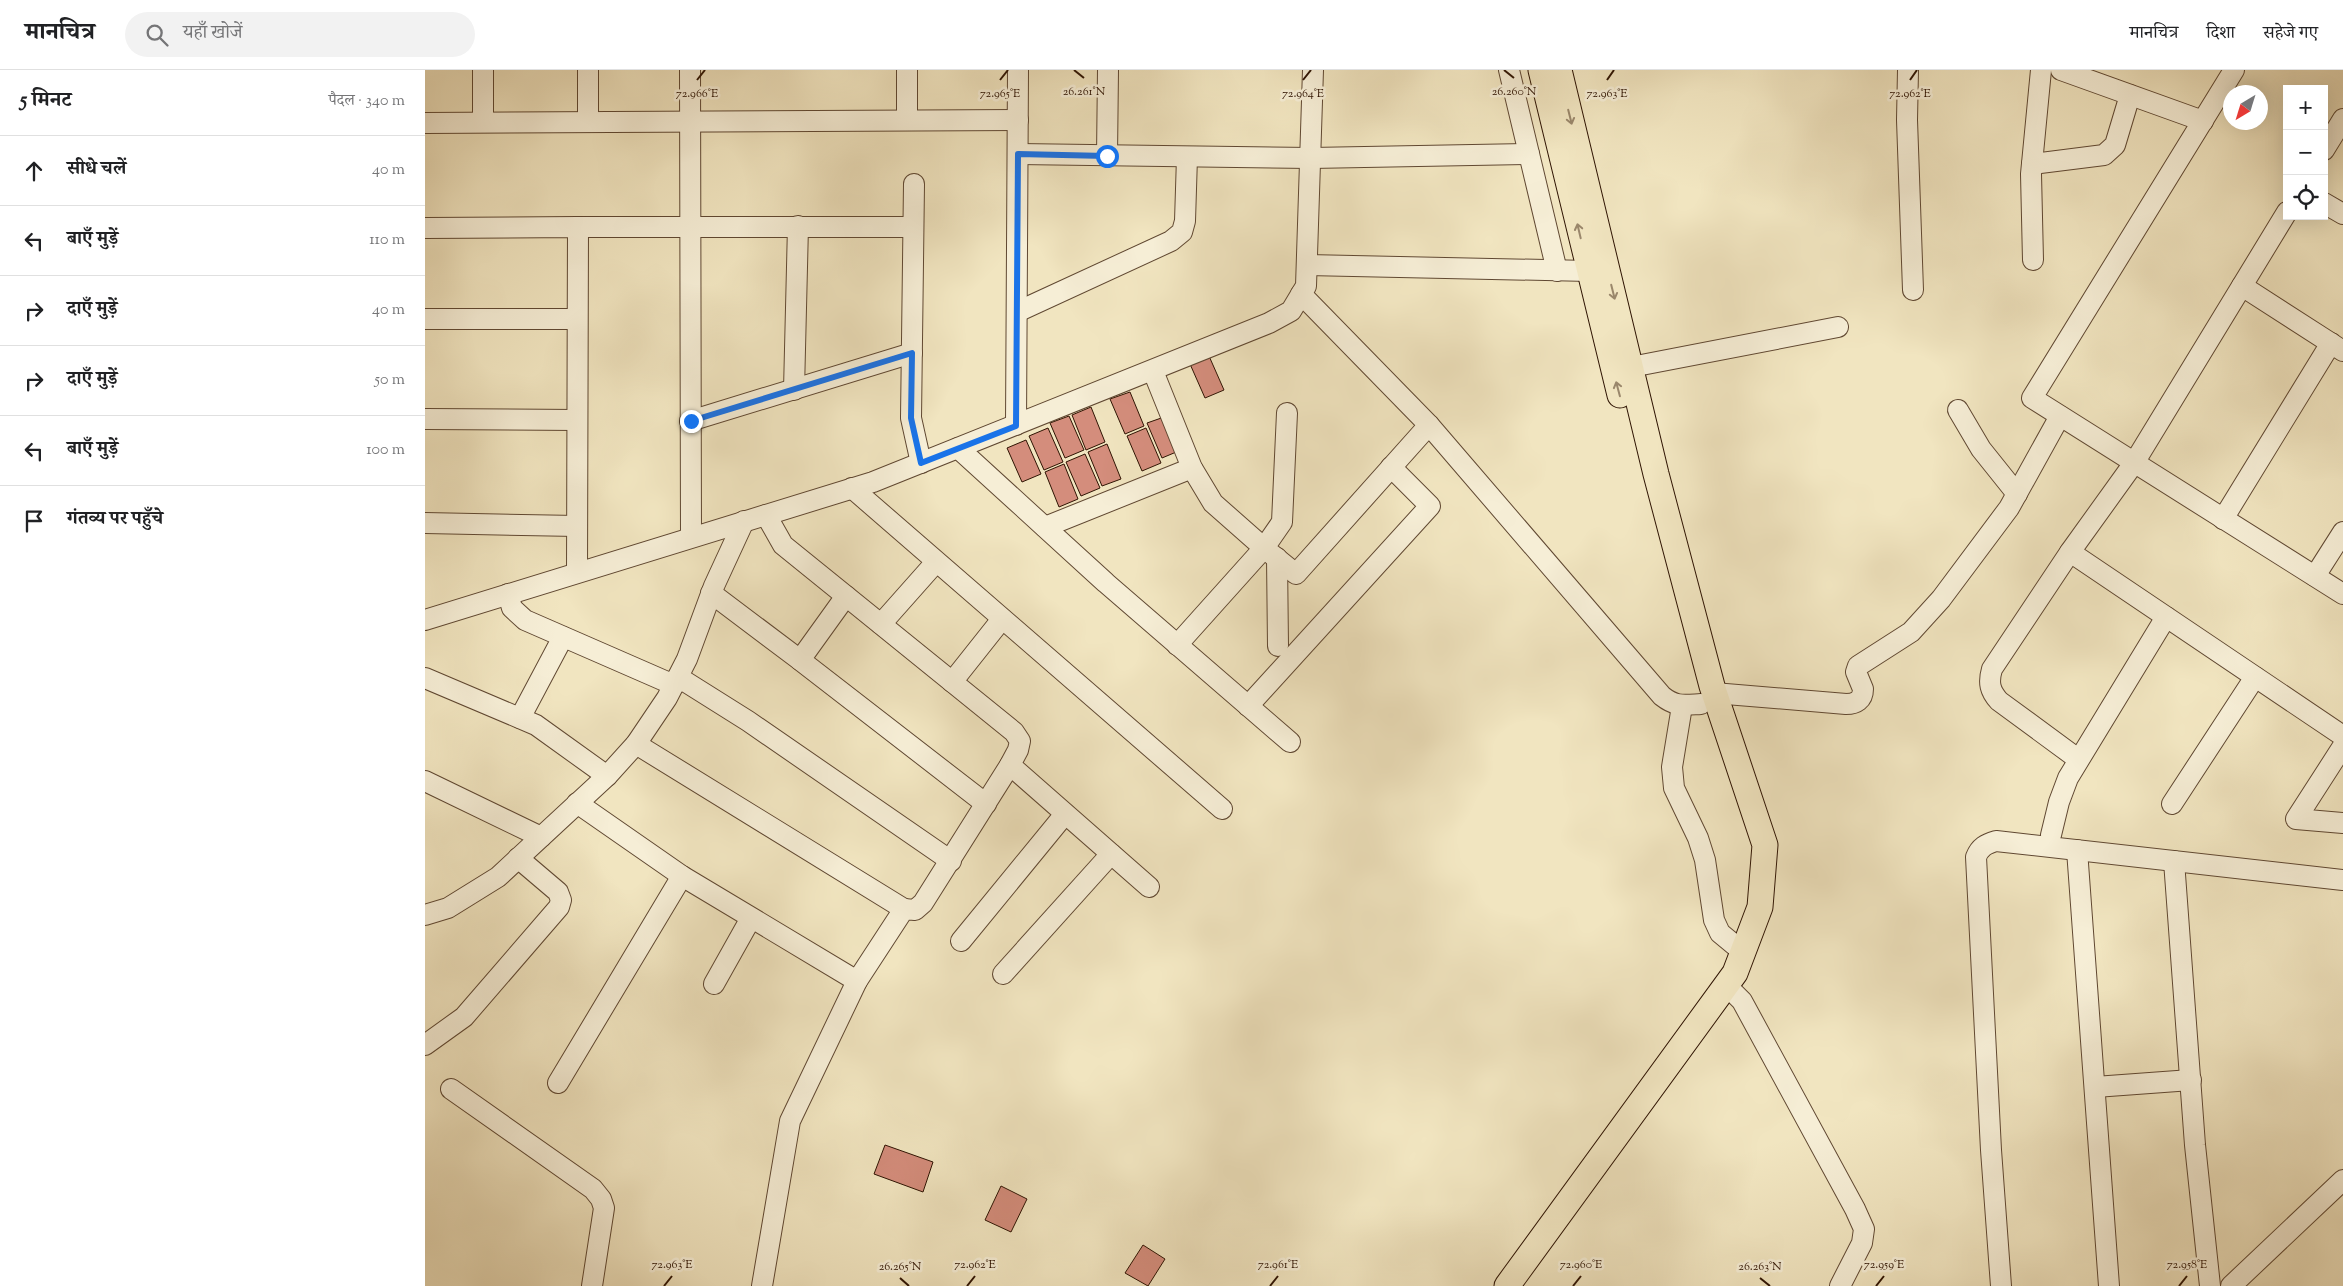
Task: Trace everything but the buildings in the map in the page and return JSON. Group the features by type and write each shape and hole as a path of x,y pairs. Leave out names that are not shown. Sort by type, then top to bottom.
{"main road":[{"path":"1507,1286 1735,973 1760,907 1753,843 1699,701 1589,271 1541,70"},
{"path":"1559,70 1656,474 1699,701"}],"street":[{"path":"483,70 483,122"},
{"path":"587,70 587,122"},
{"path":"690,70 691,537"},
{"path":"907,70 907,120"},
{"path":"1016,426 1018,70"},
{"path":"1107,156 1108,70"},
{"path":"425,620 852,488 921,463 1153,371 1269,323 1291,311 1306,286 1313,70"},
{"path":"1509,70 1557,271"},
{"path":"1909,70 1907,120 1913,290"},
{"path":"2033,260 2032,164 2041,70"},
{"path":"2061,70 2203,121"},
{"path":"2234,70 2032,398 2343,594"},
{"path":"2032,164 2104,155 2115,145 2130,95"},
{"path":"2328,143 2343,119"},
{"path":"425,123 1018,120"},
{"path":"1018,154 1311,158 1529,154"},
{"path":"1017,312 1171,241 1182,232 1185,221 1187,157"},
{"path":"914,184 911,418 921,463"},
{"path":"2328,205 2343,214"},
{"path":"2078,759 1999,701 1991,692 1990,678 1992,669 2070,552 2134,463 2283,219"},
{"path":"794,390 798,226"},
{"path":"577,572 578,227"},
{"path":"425,228 913,227"},
{"path":"1307,265 1589,271"},
{"path":"2223,519 2337,347 2242,286"},
{"path":"1301,294 1429,425 1662,696 1672,704 1699,701 1853,704 1863,695 1863,689 1856,672 1858,666 1911,632 1947,592 2017,494 2060,416"},
{"path":"425,319 577,319"},
{"path":"1631,367 1838,327"},
{"path":"691,421 912,353"},
{"path":"1153,371 1192,468 1213,502 1297,574 1429,425"},
{"path":"1958,410 1981,449 2017,494"},
{"path":"1278,646 1271,553 1281,522 1287,413"},
{"path":"425,419 577,420"},
{"path":"959,448 1177,645 1290,742"},
{"path":"1248,706 1430,506 1391,467"},
{"path":"1045,527 1192,468"},
{"path":"852,488 1222,809"},
{"path":"636,744 904,909 915,910 923,903 951,861 1010,765 1018,750 1019,741 1014,732 783,545 766,514"},
{"path":"425,915 448,908 498,876 607,776 636,744 676,681 687,659 711,593 744,521"},
{"path":"425,523 577,526"},
{"path":"2315,576 2343,532"},
{"path":"2070,552 2343,736"},
{"path":"1177,645 1271,553"},
{"path":"881,624 936,562"},
{"path":"711,593 801,660 986,804"},
{"path":"508,594 512,608 518,615 563,636 676,681 748,720 951,861"},
{"path":"801,660 846,596"},
{"path":"2051,834 2059,802 2078,759 2166,617"},
{"path":"951,682 1002,619"},
{"path":"520,718 563,636"},
{"path":"2171,804 2255,676"},
{"path":"425,678 536,726 607,776"},
{"path":"1699,701 1672,767 1674,788 1705,860 1714,920 1720,933 1743,952"},
{"path":"2343,746 2296,819 2343,823"},
{"path":"1010,765 1149,887"},
{"path":"425,781 541,837"},
{"path":"577,804 682,876 857,981"},
{"path":"961,941 1065,814"},
{"path":"2001,1286 1991,1150 1976,857 1979,851 1985,844 1996,841 2343,880"},
{"path":"2077,850 2109,1286"},
{"path":"1003,974 1111,854"},
{"path":"426,1043 464,1017 559,907 561,900 558,892 518,858"},
{"path":"2175,861 2191,1080 2210,1286"},
{"path":"558,1083 682,876"},
{"path":"762,1286 790,1121 857,981 904,909"},
{"path":"714,984 751,918"},
{"path":"1726,985 1742,1001 1855,1209 1864,1229 1862,1243 1840,1286"},
{"path":"2095,1088 2191,1080"},
{"path":"451,1089 593,1189 601,1199 604,1208 592,1286"},
{"path":"2231,1286 2343,1180"}],"route":[{"path":"691,421 912,353 911,418 921,463 1016,426 1018,154 1107,156"}]}
